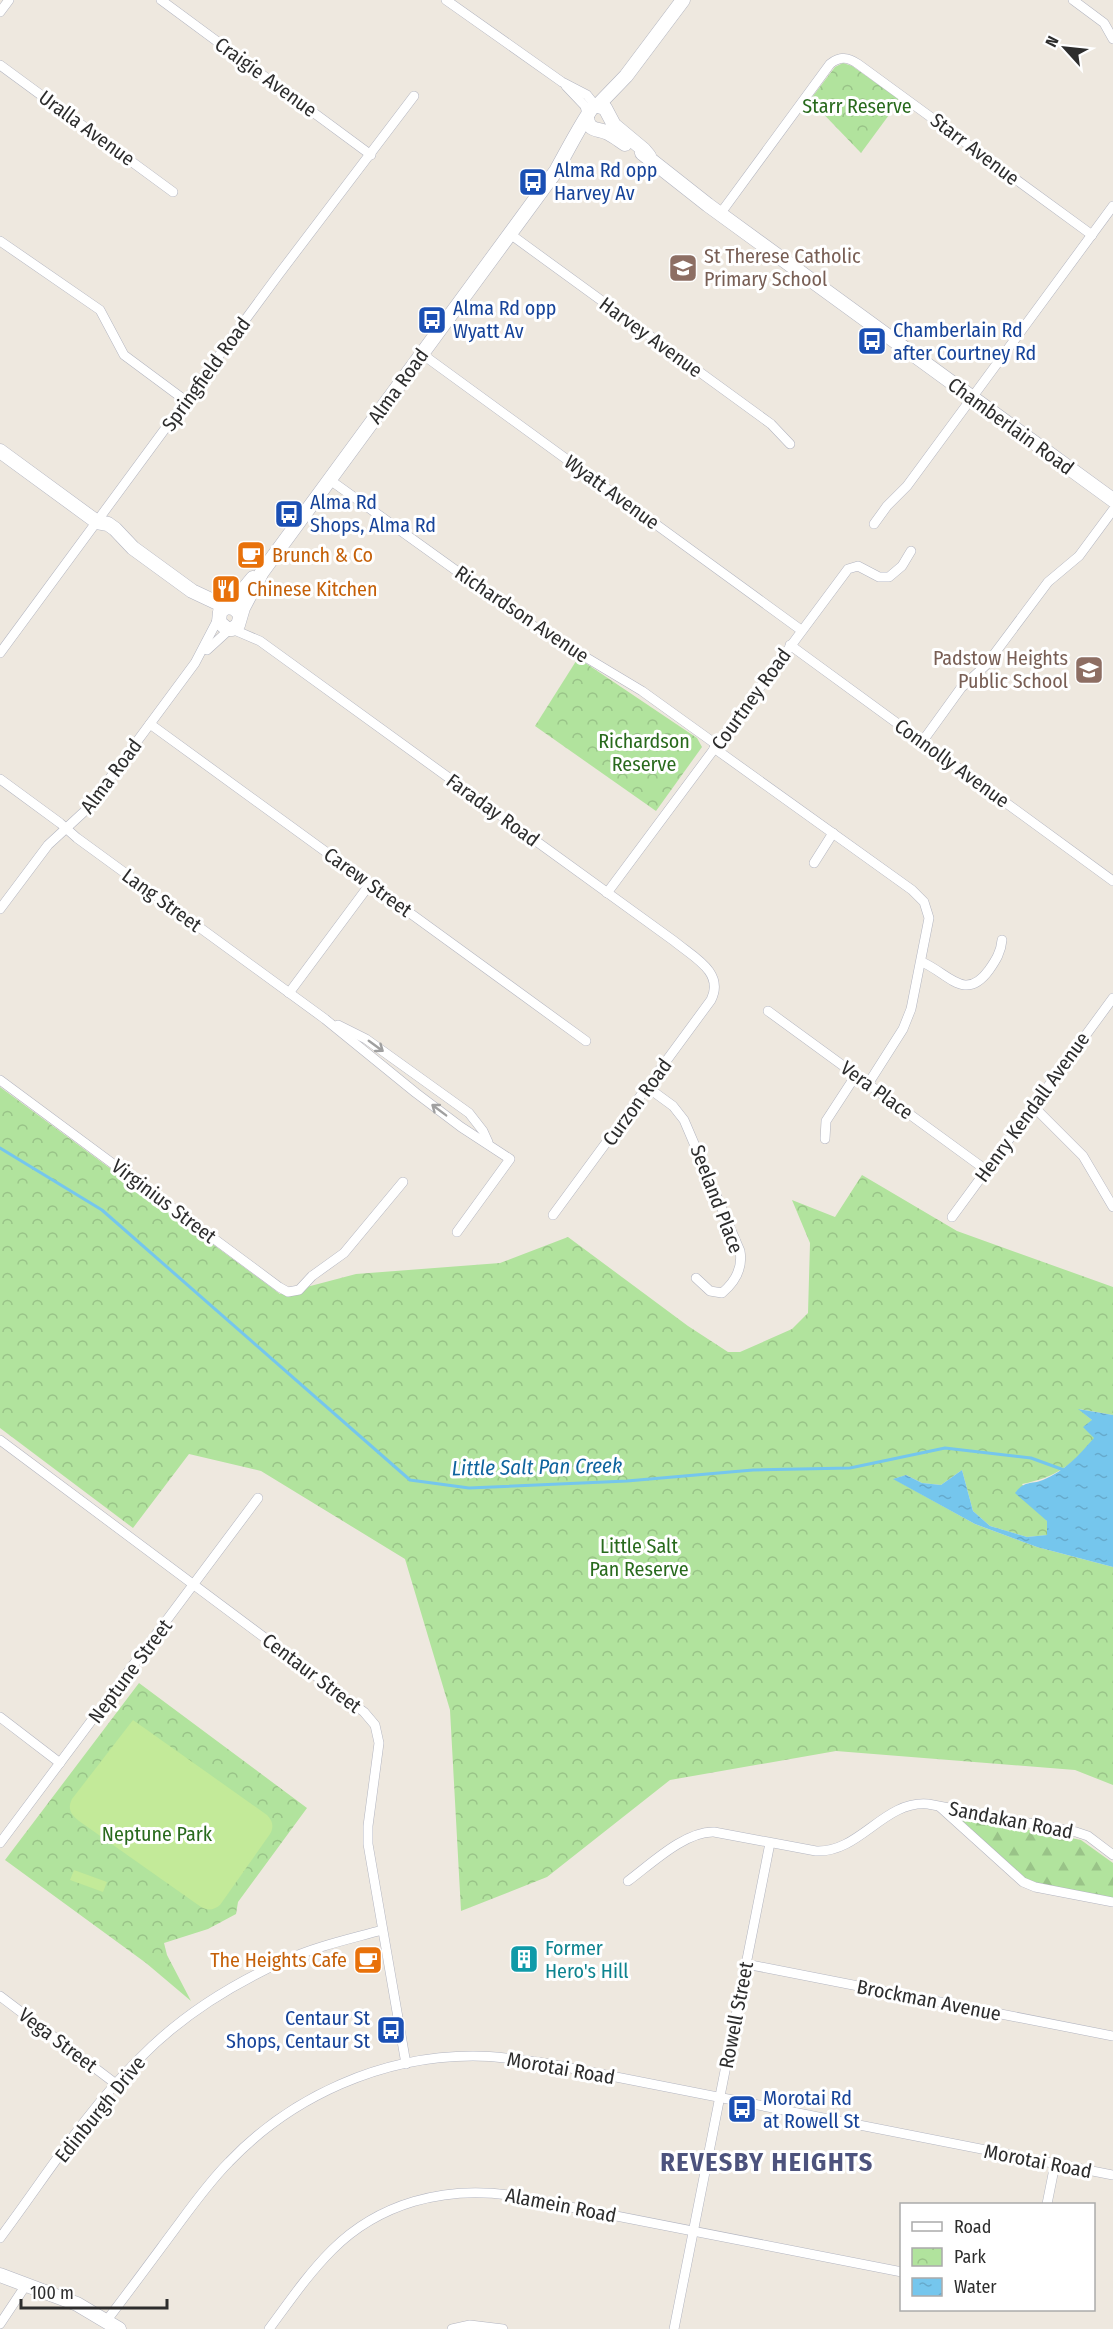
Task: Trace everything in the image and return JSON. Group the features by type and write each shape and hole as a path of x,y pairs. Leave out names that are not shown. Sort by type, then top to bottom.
{"main road":[{"name":"Alma Road","path":"229,614 556,171 562,168 585,137 597,116 677,2"},
{"name":"Chamberlain Road","path":"597,116 614,125 720,214 1113,500"},
{"name":"Faraday Road","path":"0,452 97,522 102,531 133,548 192,591 197,600 229,614"},
{"path":"229,614 238,625 231,629"},
{"path":"0,2275 70,2300 119,2329"}],"street":[{"path":"0,12 9,0"},
{"name":"Craigie Avenue","path":"161,0 371,155"},
{"name":"Chamberlain Road","path":"446,0 562,82 597,116"},
{"path":"1073,0 1104,23 1113,39"},
{"name":"Starr Avenue","path":"720,214 830,64 835,60 847,58 1092,235"},
{"name":"Uralla Avenue","path":"0,65 173,192"},
{"name":"Springfield Road","path":"0,654 414,96"},
{"path":"874,524 887,506 907,486 1113,206"},
{"name":"Harvey Avenue","path":"510,234 771,424 790,444"},
{"path":"0,241 100,310 128,359 186,401"},
{"name":"Wyatt Avenue","path":"422,354 801,630"},
{"name":"Richardson Avenue","path":"330,480 531,625 642,691 912,890 924,902 929,918 922,962 909,1017 868,1084"},
{"path":"922,741 961,688 987,665 1048,582 1078,556 1113,510"},
{"name":"Courtney Road","path":"607,893 848,569 858,566 879,577 889,577 902,566 911,551"},
{"name":"Faraday Road","path":"229,614 260,641 706,967 712,973 716,987"},
{"name":"Alma Road","path":"0,909 48,845 83,814 229,614"},
{"name":"Faraday Road","path":"231,629 260,641"},
{"name":"Alma Road","path":"195,663 231,629"},
{"name":"Connolly Avenue","path":"790,645 1113,881"},
{"name":"Carew Street","path":"150,723 586,1041"},
{"name":"Lang Street","path":"0,779 325,1018 461,1127 510,1159 457,1232"},
{"path":"814,863 833,833"},
{"path":"289,993 370,884"},
{"path":"922,962 959,984 971,986 981,980 998,957 1002,940"},
{"name":"Curzon Road","path":"553,1215 706,1007 716,987"},
{"name":"Henry Kendall Avenue","path":"952,1217 1113,998"},
{"name":"Vera Place","path":"768,1011 986,1170"},
{"name":"Lang Street","path":"325,1018 366,1039 469,1113 483,1131 488,1143"},
{"path":"825,1139 826,1121 856,1075"},
{"name":"Virginius Street","path":"0,1080 284,1291 298,1290 312,1276 348,1249 403,1182"},
{"name":"Seeland Place","path":"647,1087 673,1106 690,1130 740,1251 738,1272 722,1293 710,1291 696,1278"},
{"path":"1033,1106 1083,1156 1113,1207"},
{"name":"Centaur Street","path":"0,1440 364,1712 375,1725 378,1733 378,1756 367,1835 406,2064"},
{"name":"Neptune Street","path":"0,1843 258,1498"},
{"path":"0,1718 60,1763"},
{"name":"Sandakan Road","path":"628,1881 685,1840 699,1833 714,1832 816,1851 831,1851 845,1845 904,1806 920,1803 1076,1832 1094,1840 1113,1855"},
{"name":"Sandakan Road","path":"940,1806 1023,1882 1035,1887 1113,1902"},
{"name":"Rowell Street","path":"674,2329 770,1843"},
{"name":"Edinburgh Drive","path":"0,2238 116,2084 168,2032 237,1984 307,1952 382,1930"},
{"name":"Brockman Avenue","path":"746,1964 1113,2037"},
{"name":"Vega Street","path":"0,1996 116,2084"},
{"name":"Morotai Road","path":"107,2320 213,2179 258,2135 294,2109 331,2088 376,2071 406,2064 473,2056 522,2060 1113,2175"},
{"path":"1047,2203 1055,2164"},
{"name":"Alamein Road","path":"269,2329 306,2278 343,2240 366,2223 396,2207 432,2196 472,2192 509,2195 900,2272"},
{"path":"0,2324 26,2285"},
{"path":"452,2329 470,2325 503,2329"}],"green space":[{"name":"Starr Reserve","path":"843,63 852,66 900,100 861,153 810,100 835,67"},
{"name":"Richardson Reserve","path":"578,658 697,738 702,747 656,811 535,726"},
{"name":"Little Salt Pan Reserve","path":"0,1087 280,1294 356,1274 500,1263 568,1237 688,1326 728,1352 740,1352 792,1329 808,1313 810,1243 792,1200 835,1217 862,1175 957,1231 1113,1287 1113,1415 1079,1409 1092,1420 1095,1438 1071,1463 1045,1478 1022,1484 1047,1521 1048,1535 1027,1537 990,1526 973,1511 962,1470 941,1485 922,1483 906,1475 894,1479 975,1524 1037,1547 1113,1567 1113,1785 1075,1770 836,1751 670,1780 547,1877 461,1911 450,1710 405,1559 261,1471 189,1454 133,1528 0,1428"},
{"name":"Neptune Park","path":"139,1683 307,1808 238,1902 236,1914 208,1929 164,1943 167,1955 191,2001 146,1963 5,1860"},
{"path":"133,1720 267,1815 272,1822 270,1834 220,1905 215,1908 201,1907 79,1821 71,1812 72,1799"},
{"path":"959,1816 1081,1840 1113,1863 1113,1898 1039,1884 1026,1879 958,1818"},
{"path":"74,1870 107,1882 103,1892 70,1880"}],"water":[{"path":"1078,1409 1113,1415 1113,1567 1037,1547 975,1524 893,1479 906,1475 922,1483 941,1485 962,1470 973,1511 990,1526 1027,1537 1047,1535 1047,1521 1015,1493 1025,1484 1043,1480 1058,1472 1094,1438 1083,1427 1092,1420"}],"waterway":[{"name":"Little Salt Pan Creek","path":"0,1148 102,1210 410,1480 469,1488 627,1481 753,1470 850,1468 945,1448 1031,1458 1064,1470"}],"place":[{"name":"Alma Rd opp Harvey Av","path":"533,182"},
{"name":"St Therese Catholic Primary School","path":"683,268"},
{"name":"Alma Rd opp Wyatt Av","path":"432,320"},
{"name":"Chamberlain Rd after Courtney Rd","path":"872,341"},
{"name":"Alma Rd Shops, Alma Rd","path":"289,514"},
{"name":"Brunch & Co","path":"251,555"},
{"name":"Chinese Kitchen","path":"226,589"},
{"name":"Padstow Heights Public School","path":"1089,670"},
{"name":"Former Hero's Hill","path":"524,1959"},
{"name":"The Heights Cafe","path":"368,1960"},
{"name":"Centaur St Shops, Centaur St","path":"391,2030"},
{"name":"Morotai Rd at Rowell St","path":"742,2109"}],"district":[{"name":"REVESBY HEIGHTS","path":"767,2162"}]}
